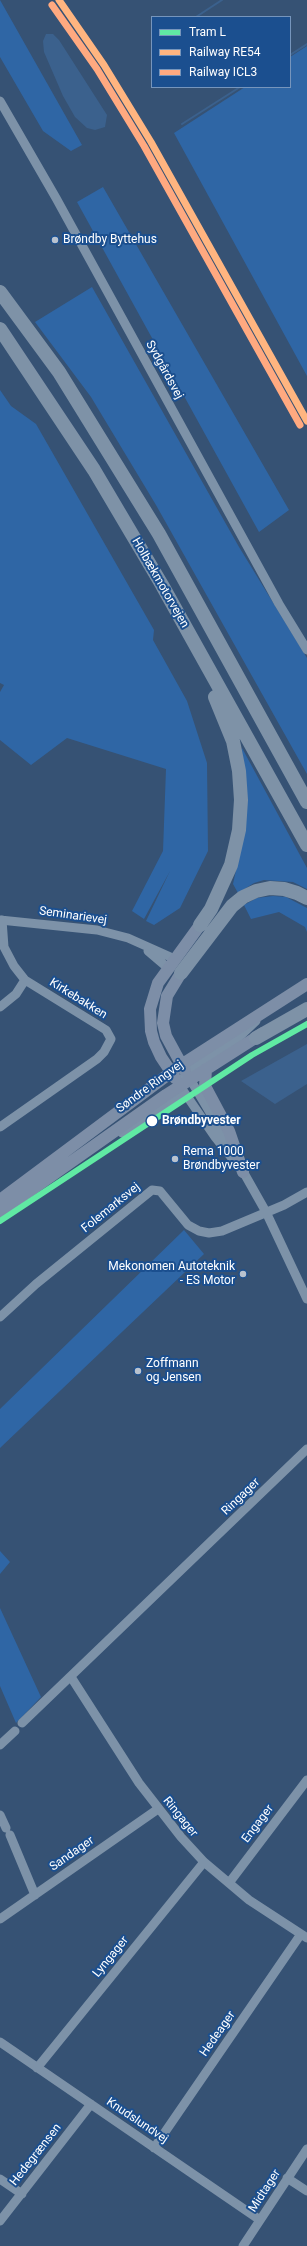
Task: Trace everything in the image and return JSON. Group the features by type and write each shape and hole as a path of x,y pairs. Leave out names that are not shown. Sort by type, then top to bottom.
{"highway":[{"name":"Holbækmotorvejen","path":"0,292 59,372 159,534 305,798"},
{"name":"Holbækmotorvejen","path":"0,329 94,470 162,585 307,845"},
{"path":"162,585 183,638 214,694 233,741 239,771 241,800 239,830 231,865 218,897 200,925"},
{"path":"175,967 232,906 243,897 256,891 270,888 284,889 307,898"},
{"path":"256,1038 307,1009"}],"main road":[{"path":"0,1212 84,1152 100,1134 119,1118 181,1076 166,1036 163,1023 167,996 175,967 200,925"},
{"name":"Søndre Ringvej","path":"0,1200 181,1076 264,1013 307,984"},
{"name":"Søndre Ringvej","path":"181,1076 206,1069 307,1004"},
{"path":"206,1069 206,1086 229,1131 243,1172"}],"street":[{"name":"Sydgårdsvej","path":"0,101 56,198 279,604 307,650"},
{"name":"Seminarievej","path":"1,920 97,930 128,938 175,967"},
{"name":"Kirkebakken","path":"0,1127 97,1059 104,1052 111,1039 106,1030 25,980 14,966 4,947 1,920"},
{"path":"0,1007 16,994 25,980"},
{"path":"181,1076 188,1098 224,1150 243,1172"},
{"path":"181,1076 243,1172 266,1212 307,1299"},
{"path":"84,1152 100,1147 178,1096 188,1098"},
{"name":"Folemarksvej","path":"0,1317 36,1284 152,1190 160,1191 188,1225 205,1233 222,1231 284,1205 307,1192"},
{"name":"Ringager","path":"22,1723 307,1449"},
{"name":"Ringager","path":"71,1677 158,1809 204,1862 249,1900 304,1936"},
{"path":"0,1745 15,1731"},
{"name":"Engager","path":"229,1883 307,1780"},
{"name":"Sandager","path":"0,1919 158,1809"},
{"path":"0,1815 35,1895"},
{"name":"Lyngager","path":"37,2068 204,1862"},
{"name":"Hedeager","path":"154,2148 304,1936"},
{"name":"Knudslundvej","path":"0,2042 260,2220"},
{"name":"Hedegrænsen","path":"0,2221 91,2104"},
{"name":"Midtager","path":"243,2246 307,2149"},
{"path":"287,2178 307,2191"},
{"path":"0,2179 22,2194"}],"shaded area":[{"path":"0,0 82,145 71,151 43,131 0,57"},
{"path":"46,34 53,34 59,40 107,115 105,127 95,130 87,128 75,117 63,96 44,52 43,41"},
{"path":"307,46 307,376 174,133 243,88 291,88 291,56"},
{"path":"103,187 289,510 259,532 77,202"},
{"path":"92,287 239,547 307,658 307,774 156,505 91,397 35,322"},
{"path":"0,390 11,406 36,424 154,630 153,640 187,701 207,763 208,851 180,908 154,925 146,921 170,871 144,919 132,911 163,851 166,769 67,738 31,765 0,740 0,692 4,685 0,683"},
{"path":"242,748 307,868 307,889 293,882 264,880 254,883 238,893 233,884 244,834"},
{"path":"273,896 286,897 307,908 307,932 305,927 279,912 251,919 244,905 257,898"},
{"path":"307,1044 307,1084 275,1104 241,1081"},
{"path":"184,1230 204,1254 0,1448 0,1409"},
{"path":"0,1551 10,1562 0,1574"},
{"path":"0,1608 41,1697 16,1723 0,1686"}],"waterway":[{"path":"198,16 222,0"},
{"path":"291,54 307,44"},
{"path":"182,124 238,88"}],"tram line":[{"name":"L","path":"0,1221 252,1055 307,1024"}],"rail line":[{"name":"RE54","path":"59,0 104,65 151,142 307,421"},
{"name":"ICL3","path":"52,5 97,69 144,146 300,425"}],"place":[{"name":"Brøndby Byttehus","path":"55,240"},
{"name":"Brøndbyvester","path":"152,1121"},
{"name":"Rema 1000 Brøndbyvester","path":"175,1159"},
{"name":"Mekonomen Autoteknik - ES Motor","path":"243,1274"},
{"name":"Zoffmann og Jensen","path":"138,1371"}]}
